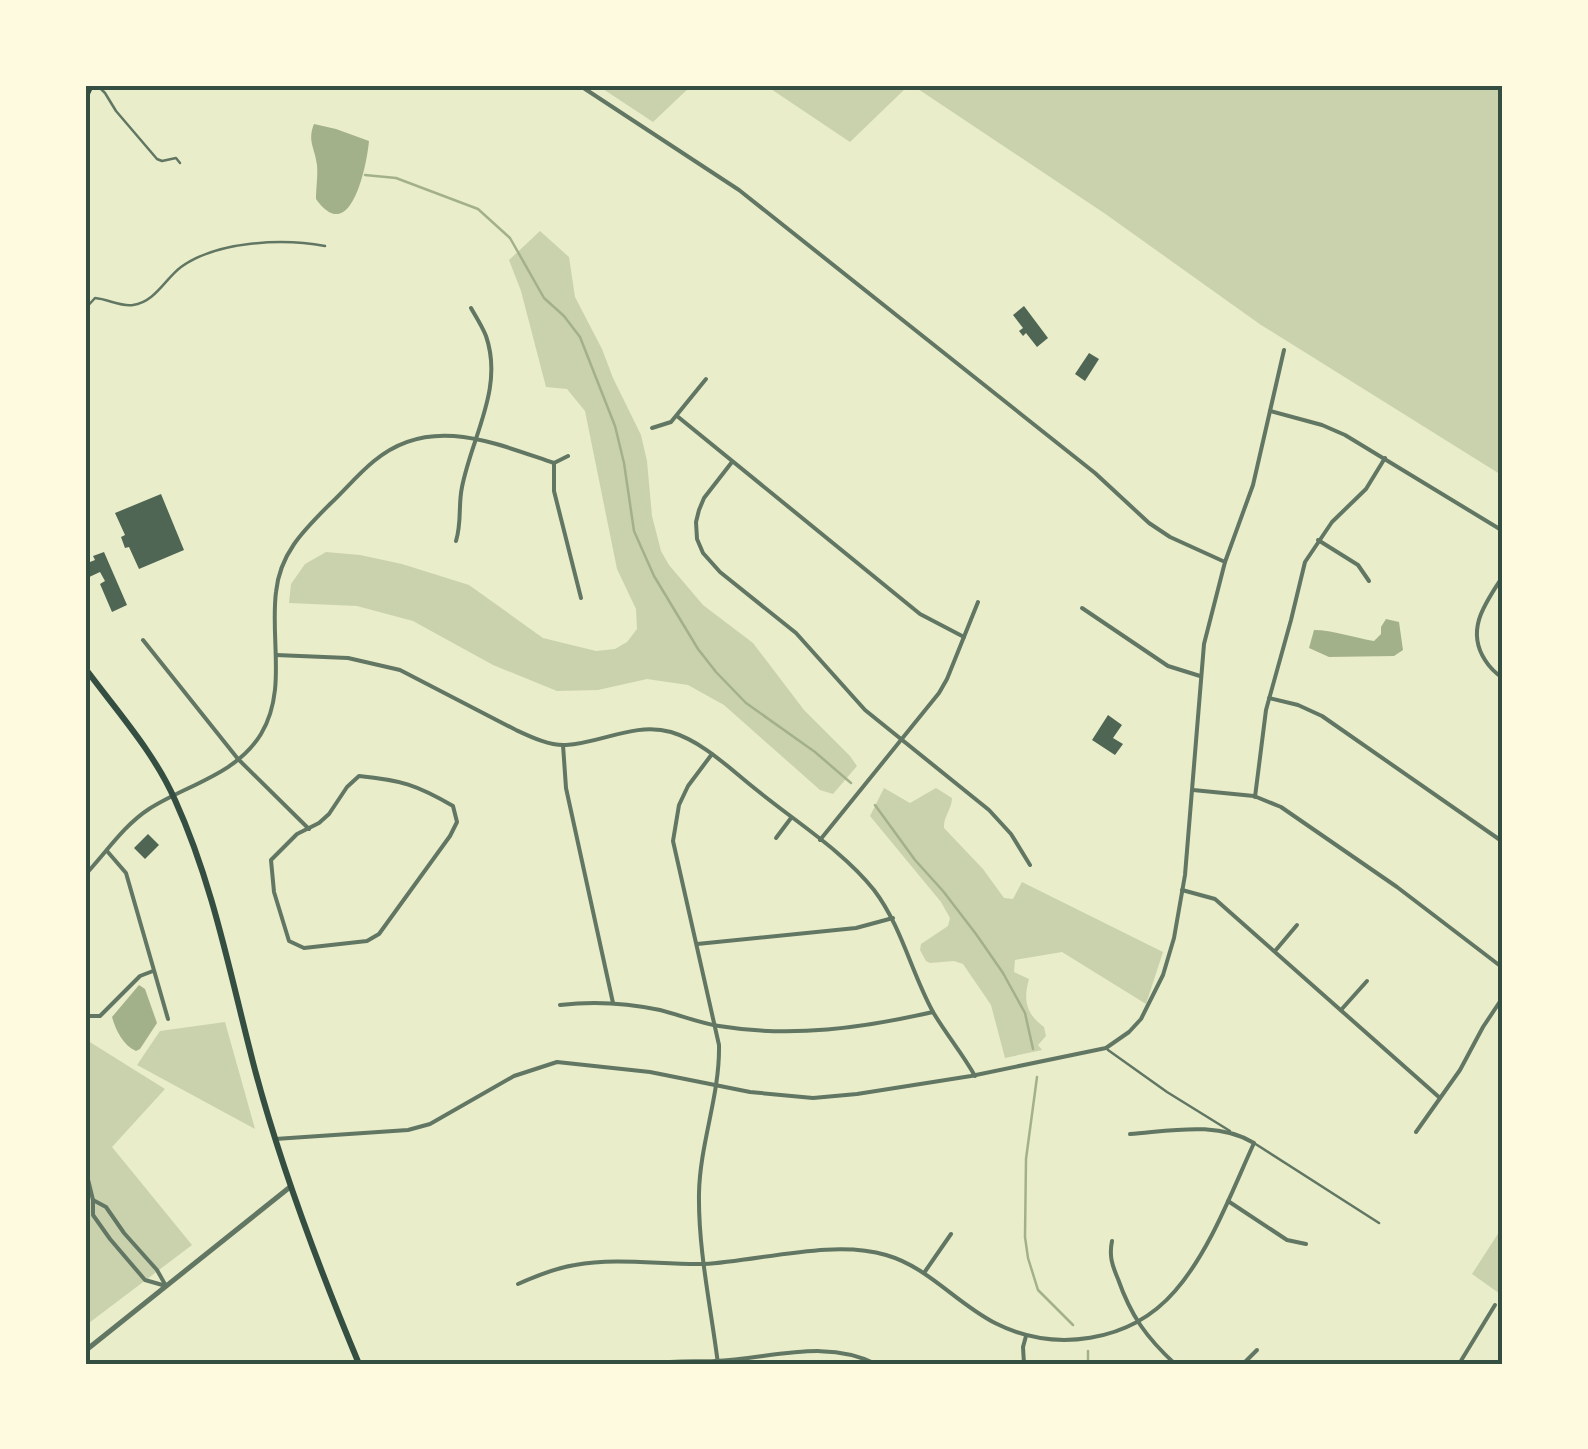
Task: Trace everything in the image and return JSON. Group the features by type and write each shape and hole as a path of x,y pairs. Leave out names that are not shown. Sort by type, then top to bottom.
{"main road":[{"path":"85,98 94,85"},
{"path":"86,671 137,737 174,796 220,931 290,1187 359,1364"}],"street":[{"path":"579,85 739,190 1096,473 1148,523 1224,562"},
{"path":"456,540 461,525 462,488 490,392 492,366 486,334 470,308"},
{"path":"275,1139 408,1130 430,1124 514,1076 557,1062 650,1072 716,1087 813,1098 975,1076 1106,1048 1129,1032 1151,1002 1174,938 1182,890 1204,644 1224,562 1253,485 1284,350"},
{"path":"652,428 670,422 706,379"},
{"path":"1270,411 1346,435 1503,531"},
{"path":"676,416 920,614 964,637"},
{"path":"85,875 142,814 220,772 259,738 275,695 275,594 284,560 303,531 374,460 424,437 446,435 477,438 554,463 568,456"},
{"path":"1256,796 1269,698 1305,562 1332,522 1366,489 1385,458"},
{"path":"732,462 699,510 697,539 703,553 720,572 796,633 865,710 989,810 1011,834 1030,865"},
{"path":"554,463 554,491 581,598"},
{"path":"1318,540 1358,565 1369,581"},
{"path":"1503,576 1478,617 1476,634 1482,656 1495,674 1503,678"},
{"path":"820,840 940,693 978,602"},
{"path":"1082,608 1168,666 1200,676"},
{"path":"143,640 238,759 309,829"},
{"path":"276,655 348,658 400,670 516,730 563,745 628,730 651,729 691,740 859,873 893,918 933,1012 975,1076"},
{"path":"1269,698 1322,716 1503,842"},
{"path":"563,745 566,788 613,1004"},
{"path":"712,754 678,805 673,841 698,944 719,1062 699,1192 717,1363"},
{"path":"359,776 397,780 421,788 453,806 456,822 450,836 378,934 366,941 304,948 290,942 274,892 270,860 297,834 309,829 329,814 359,776"},
{"path":"1191,790 1256,796 1290,812 1503,968"},
{"path":"776,838 791,818"},
{"path":"107,851 126,874 168,1020"},
{"path":"1182,890 1215,899 1440,1098"},
{"path":"698,944 856,928 893,918"},
{"path":"1275,951 1297,925"},
{"path":"85,1016 100,1016 140,976 154,970"},
{"path":"1341,1010 1367,981"},
{"path":"1416,1132 1460,1070 1503,998"},
{"path":"560,1005 613,1004 756,1031 816,1031 879,1024 933,1012"},
{"path":"518,1284 544,1272 592,1262 705,1264 862,1250 904,1261 974,1311 1010,1330 1070,1342 1091,1338 1137,1321 1176,1290 1201,1252 1254,1144 1231,1132 1211,1129 1130,1134"},
{"path":"85,1167 94,1215 145,1280 166,1286"},
{"path":"85,1351 290,1187"},
{"path":"85,1203 93,1200 106,1207 158,1270 166,1286"},
{"path":"1228,1201 1287,1240 1306,1244"},
{"path":"924,1273 951,1234"},
{"path":"1112,1241 1109,1255 1126,1304 1149,1339 1175,1364"},
{"path":"1459,1364 1495,1304"},
{"path":"1024,1364 1026,1336"},
{"path":"653,1364 717,1363 819,1350 852,1354 876,1364"},
{"path":"1242,1364 1256,1350"}],"lane":[{"path":"94,85 105,93 157,159 176,158 180,162"},
{"path":"85,309 96,298 126,306 144,302 184,265 207,254 280,241 325,246"},
{"path":"1106,1048 1231,1132"},
{"path":"1254,1144 1379,1223"}],"shaded area":[{"path":"597,85 692,85 653,122"},
{"path":"765,85 909,85 850,142"},
{"path":"912,85 1503,85 1503,476 1261,325 1104,213"},
{"path":"314,124 369,141 355,197 339,214 328,212 316,199 317,165 311,140"},
{"path":"540,231 569,257 575,297 641,435 661,551 703,605 753,643 804,710 850,756 857,766 833,794 820,790 724,705 688,685 647,679 598,690 557,691 493,665 413,621 357,606 289,603 291,584 305,564 326,552 402,564 469,585 543,638 596,651 615,649 637,629 636,609 617,569 585,411 567,389 546,387 509,260"},
{"path":"1386,619 1399,622 1403,650 1394,656 1329,657 1309,648 1314,630 1374,641"},
{"path":"884,788 910,803 936,788 952,798 944,828 1004,898 1013,899 1022,882 1163,952 1146,1004 1062,952 1015,960 1014,972 1029,979 1026,1000 1046,1036 1038,1045 1042,1050 1005,1058 991,1005 963,964 930,963 920,950 921,944 948,926 950,918 870,816"},
{"path":"139,985 145,989 157,1023 136,1051 121,1037 112,1017"},
{"path":"225,1022 255,1129 137,1065 160,1031"},
{"path":"85,1039 165,1089 112,1147 192,1245 85,1326"},
{"path":"1503,1226 1503,1296 1472,1274"}],"building":[{"path":"1024,306 1048,338 1037,347 1026,333 1023,336 1019,331 1023,328 1013,315"},
{"path":"1089,353 1099,359 1085,381 1075,374"},
{"path":"161,494 184,550 139,569 129,547 125,548 121,537 125,535 115,513"},
{"path":"104,552 127,605 112,612 100,584 105,581 100,572 85,579 85,564"},
{"path":"1108,715 1122,725 1113,738 1123,744 1115,755 1092,740"},
{"path":"148,834 159,845 145,859 134,848"}],"waterway":[{"path":"365,175 396,178 478,209 510,238 544,298 580,337 615,426 634,531 654,576 698,649 746,703 851,783"},
{"path":"875,805 1003,973 1025,1013 1033,1049"},
{"path":"1037,1077 1026,1159 1028,1258 1038,1290 1073,1325"},
{"path":"1088,1351 1088,1364"}]}
